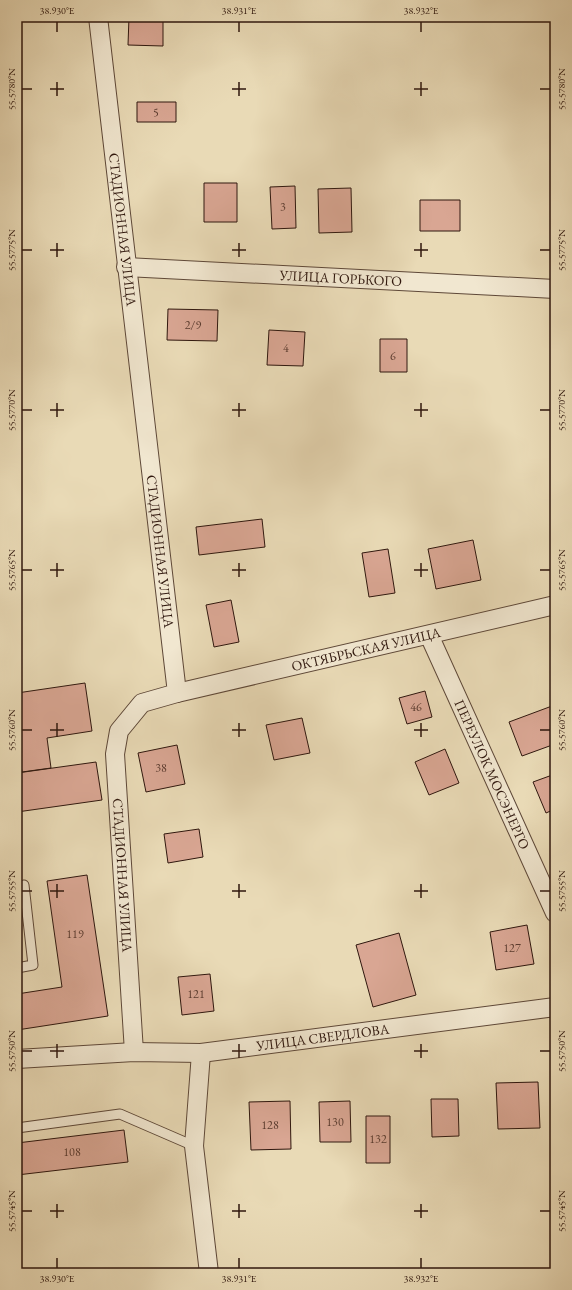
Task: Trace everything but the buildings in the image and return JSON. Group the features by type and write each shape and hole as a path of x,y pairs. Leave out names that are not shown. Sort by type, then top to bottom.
{"street":[{"name":"СТАДИОННАЯ УЛИЦА","path":"98,17 126,267 177,693 142,703 119,731 115,754 134,1052"},
{"name":"УЛИЦА ГОРЬКОГО","path":"126,267 555,289"},
{"name":"ОКТЯБРЬСКАЯ УЛИЦА","path":"177,693 555,605"},
{"name":"ПЕРЕУЛОК МОСЭНЕРГО","path":"429,635 555,913"},
{"name":"УЛИЦА СВЕРДЛОВА","path":"17,1060 134,1052 202,1053 555,1007"},
{"path":"202,1053 194,1146 209,1273"}],"lane":[{"path":"17,968 33,964 24,885"},
{"path":"17,1128 120,1114 194,1146"}]}
